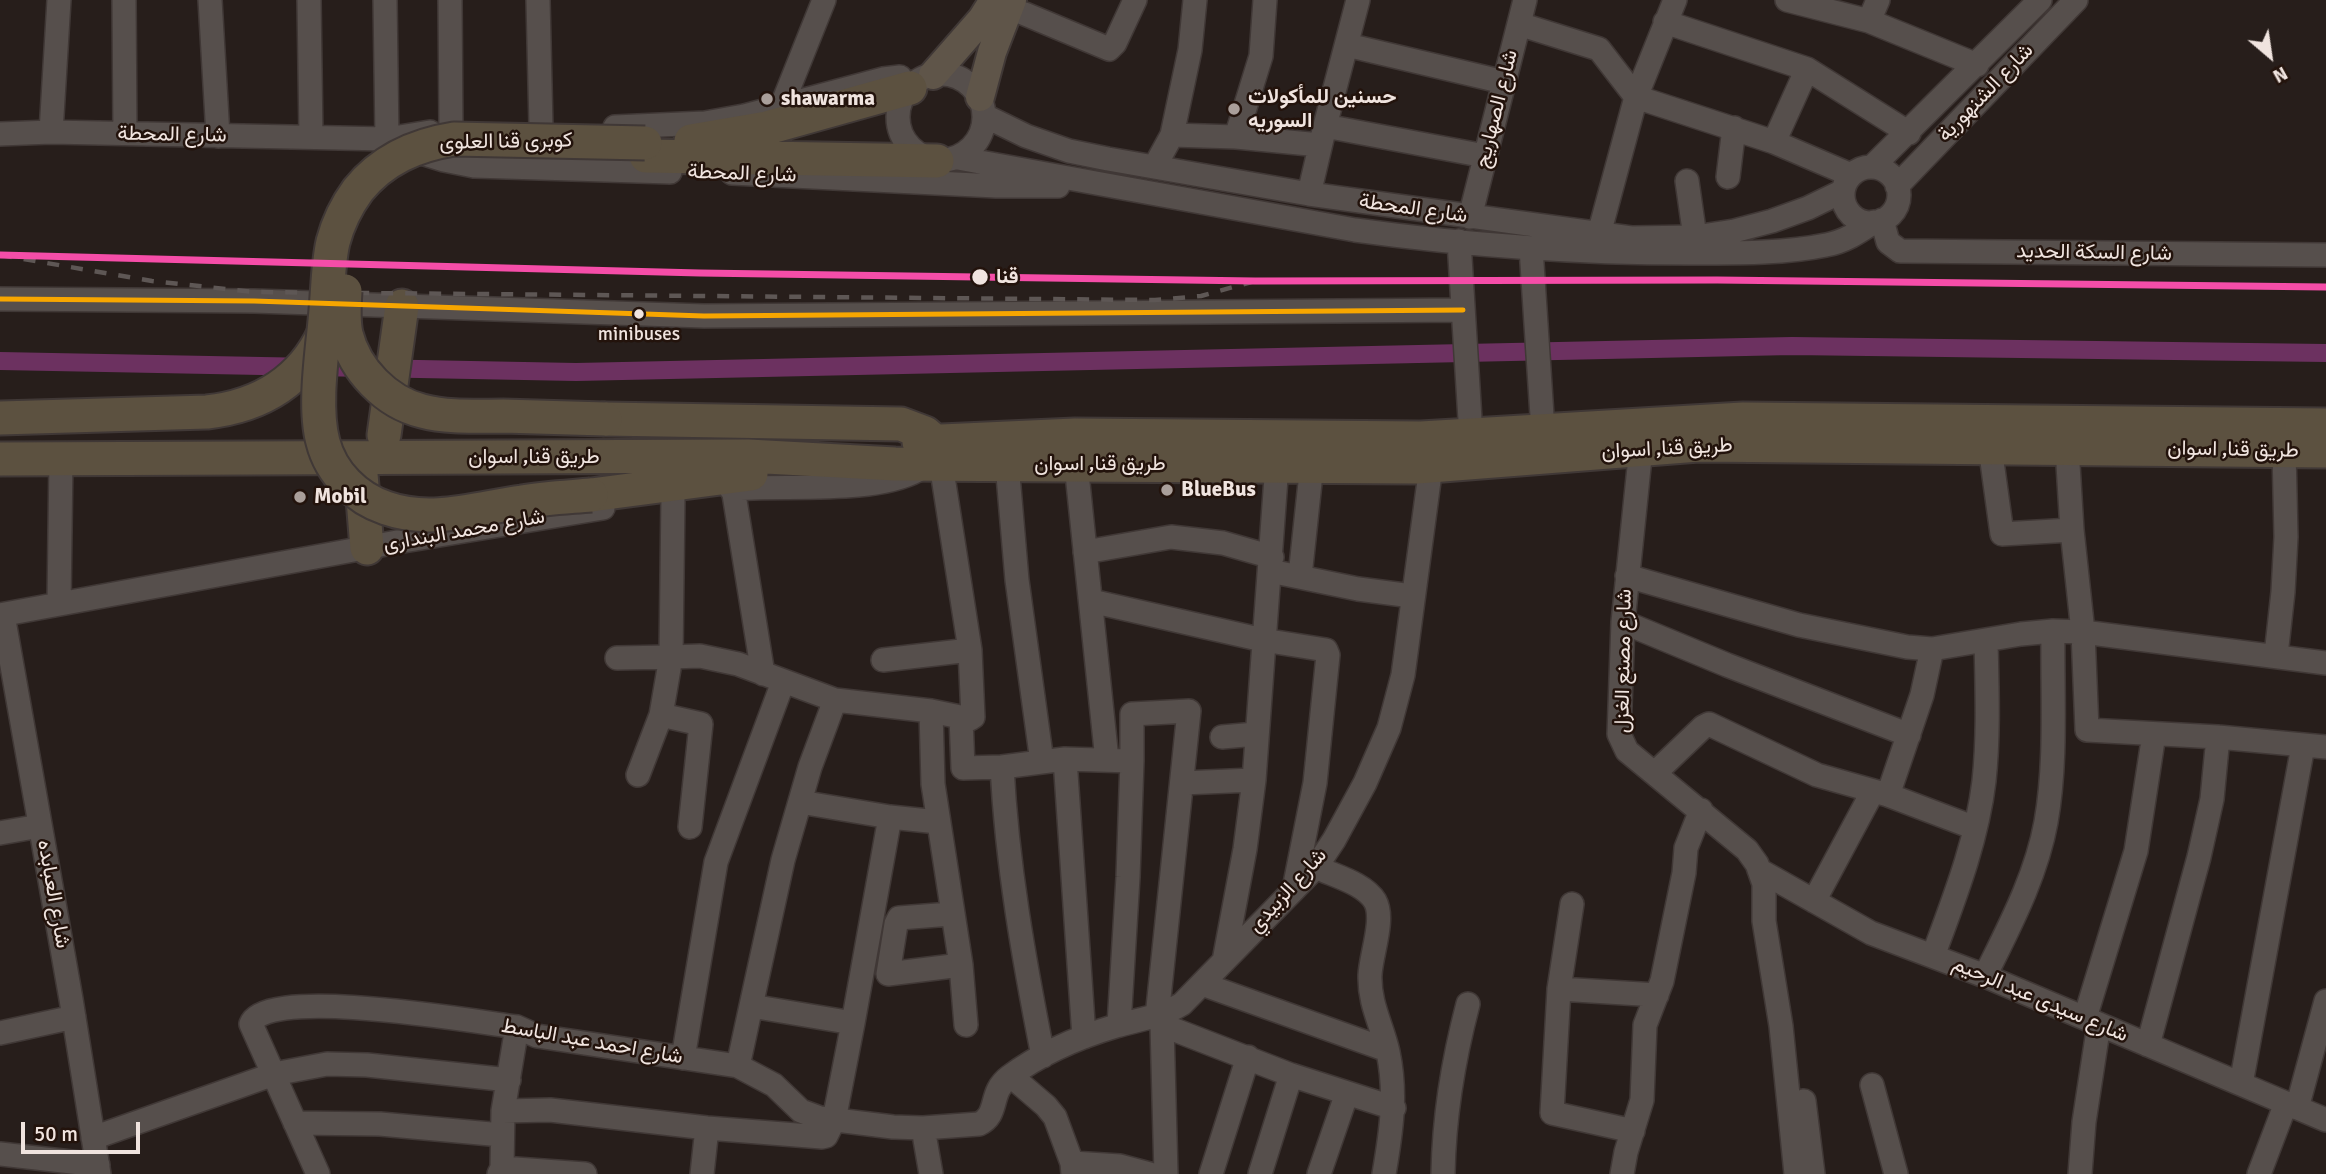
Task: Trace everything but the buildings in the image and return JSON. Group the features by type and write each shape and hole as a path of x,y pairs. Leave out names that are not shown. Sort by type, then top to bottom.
{"highway":[{"name":"كوبرى قنا العلوى","path":"923,80 742,133 646,150 439,156 412,167 382,187 360,215 349,248 343,315 346,334 361,368 387,394 402,404 433,413 901,424 925,433 935,457"},
{"name":"كوبرى قنا العلوى","path":"862,463 838,469 771,472 524,501 427,516 405,514 368,500 340,476 330,461 319,426 330,262 338,226 358,190 391,160 432,142 454,139 646,150 947,159"},
{"path":"367,548 367,442 390,389 400,315"},
{"path":"13,418 208,412 241,406 258,401 286,384 308,361 324,334"},
{"name":"طريق قنا, اسوان","path":"367,442 748,456 862,463 935,457 1076,435 1420,438 1471,420 1543,431 1743,419 2326,425"},
{"name":"طريق قنا, اسوان","path":"0,438 278,446 367,442 935,457 1007,464 1431,466 1698,445 2326,451"},
{"name":"طريق قنا, اسوان","path":"0,459 278,446"}],"main road":[{"path":"923,80 982,19 994,0"},
{"path":"983,107 992,52 1018,7"}],"street":[{"path":"51,132 59,0"},
{"path":"124,0 125,134"},
{"path":"210,0 218,136"},
{"path":"309,0 311,138"},
{"path":"386,0 387,139"},
{"path":"450,0 452,130"},
{"path":"538,0 541,127"},
{"path":"782,105 824,0"},
{"path":"1018,7 1109,49 1115,43 1135,0"},
{"path":"1155,166 1172,135 1190,50 1195,0"},
{"path":"1237,137 1261,56 1265,0"},
{"path":"1309,194 1358,0"},
{"name":"شارع الصهاريج","path":"1470,217 1525,0"},
{"path":"1599,234 1636,97 1675,0"},
{"path":"1787,0 1874,11 1977,65"},
{"name":"شارع الشنهورية","path":"1855,178 1909,133 2040,0"},
{"name":"شارع الشنهورية","path":"1897,186 2076,0"},
{"path":"1665,22 1807,69 1909,133"},
{"path":"1519,24 1599,49 1636,97 1774,142 1855,178 1885,171 1897,186 1897,202 1889,216 1866,222 1850,214 1843,199 1855,178"},
{"path":"1347,46 1504,82"},
{"path":"1774,142 1807,69"},
{"path":"949,75 964,80 983,107 980,137 975,145 947,159 920,156 907,144 899,129 901,103 923,80 949,75"},
{"name":"شارع المحطة","path":"0,134 51,132 387,139 452,130 666,126 744,116 883,79 923,80"},
{"name":"شارع المحطة","path":"983,107 1026,136 1069,151 1309,194 1642,238 1695,237 1772,221 1808,208 1855,178"},
{"path":"1728,177 1734,128"},
{"path":"1172,135 1322,135 1485,156"},
{"name":"شارع المحطة","path":"387,139 444,160 474,166 739,173 996,186 1101,184"},
{"name":"شارع المحطة","path":"947,159 1355,230 1531,248 1626,253 1774,250 1828,245 1844,240 1878,221"},
{"path":"1687,181 1695,237"},
{"name":"شارع السكة الحديد","path":"1878,221 1888,242 1900,251 2326,255"},
{"path":"1458,241 1471,420"},
{"path":"1531,248 1543,431"},
{"path":"0,299 254,301 400,315 704,316 1463,310"},
{"path":"1990,447 2002,534 2072,530"},
{"name":"شارع مصنع الغزل","path":"1641,448 1623,622 1619,734 1627,751 1747,850 1759,870 1766,897 1778,917 1787,960 1813,1174"},
{"path":"2067,448 2072,530 2083,632 2087,730 2218,737 2314,746 2241,1084"},
{"path":"2276,654 2286,537 2284,450"},
{"path":"617,658 700,656 719,659 835,700 931,711 970,719 973,717 970,650 935,457"},
{"name":"شارع محمد البندارى","path":"1,615 367,548 673,496 733,488 875,484 901,477 935,457"},
{"path":"59,604 61,458"},
{"path":"1007,464 1017,580 1042,762"},
{"path":"1076,464 1107,760"},
{"path":"1224,961 1245,849 1254,780 1277,464"},
{"path":"1300,576 1312,464"},
{"name":"شارع الزبيدي","path":"923,1128 979,1124 986,1121 991,1115 997,1090 1011,1076 1043,1056 1084,1037 1119,1025 1160,1021 1182,1004 1316,867 1350,812 1389,728 1403,675 1431,466"},
{"path":"683,1058 716,862 773,678 733,488"},
{"path":"638,775 661,715 671,657 673,496"},
{"path":"1085,552 1171,537 1223,543 1300,576 1358,589 1412,596"},
{"path":"1627,576 1799,625 1907,647 1932,649 2053,631 2083,632 2276,654 2326,663"},
{"path":"1091,601 1264,640 1323,649 1328,655 1315,783 1294,889"},
{"name":"شارع العبابده","path":"1,615 99,1170"},
{"path":"1623,622 1909,735"},
{"path":"1985,975 2028,883 2046,824 2051,777 2053,631"},
{"path":"1933,956 1975,828 1984,782 1987,733 1986,641"},
{"path":"1814,901 1880,793 1909,735 1922,695 1932,649"},
{"path":"883,660 970,650"},
{"path":"738,1066 783,860 835,700"},
{"path":"931,711 933,785 961,965 966,1025"},
{"path":"1119,1025 1128,877 1132,714 1189,711 1160,1021 1166,1174"},
{"path":"661,715 699,722 703,728 690,827"},
{"path":"961,717 963,768 1002,768 1065,759 1132,761"},
{"path":"1655,774 1709,724 1817,775 1880,793 1975,828"},
{"path":"1222,737 1256,734"},
{"path":"2080,1174 2092,1021 2136,852 2154,734"},
{"path":"2148,1045 2199,857 2212,799 2218,737"},
{"path":"1065,759 1084,1037"},
{"path":"1002,768 1005,829 1024,959 1043,1056"},
{"path":"1181,783 1254,780"},
{"path":"800,802 938,822"},
{"path":"1622,1174 1642,1100 1645,1025 1657,995 1676,920 1686,848 1701,810"},
{"path":"503,1111 550,1110 707,1128 827,1136 834,1120 890,817"},
{"path":"0,833 40,826"},
{"path":"1316,867 1368,893 1376,903 1379,915 1370,977 1372,1002 1393,1079 1394,1108 1384,1174"},
{"name":"شارع سيدى عبد الرحيم","path":"1759,870 1871,933 1985,975 2326,1121"},
{"name":"شارع مصنع الغزل","path":"1766,897 1764,921 1781,1026 1796,1174"},
{"path":"1572,904 1559,989 1552,1114 1633,1131"},
{"path":"951,914 900,918 895,923 888,974 961,965"},
{"path":"1202,984 1387,1050"},
{"path":"1559,989 1657,995"},
{"path":"2259,1174 2291,1106 2326,1002"},
{"path":"1443,1174 1447,1094 1468,1004"},
{"name":"شارع احمد عبد الباسط","path":"274,1074 251,1024 256,1017 276,1010 336,1005 517,1027 537,1036 738,1066 774,1085 810,1115 864,1125 923,1128"},
{"path":"751,1006 853,1023"},
{"path":"0,1033 74,1017"},
{"path":"1160,1021 1292,1074 1394,1108"},
{"path":"517,1027 503,1111 501,1171 585,1174"},
{"path":"1211,1174 1248,1057"},
{"path":"93,1138 274,1074 327,1064 367,1065 509,1080"},
{"path":"274,1074 318,1174"},
{"path":"1259,1174 1292,1074"},
{"path":"1011,1076 1055,1117 1072,1169 1120,1166 1150,1174"},
{"path":"1872,1085 1896,1174"},
{"path":"1319,1174 1347,1093"},
{"path":"295,1122 380,1124 502,1135"},
{"path":"702,1174 707,1128"},
{"path":"923,1128 931,1174"},
{"path":"0,1154 99,1170"}],"waterway":[{"path":"0,361 576,372 1792,346 2326,353"}],"railway":[{"path":"0,255 152,281 254,292 1155,300 1201,296 1255,281"}],"transit line":[{"path":"0,255 700,273 1255,281 1717,280 2326,287"},
{"path":"0,299 254,301 704,316 1463,310"}],"place":[{"name":"shawarma","path":"767,99"},
{"name":"حسنين للمأكولات السوريه","path":"1234,109"},
{"name":"قنا","path":"980,277"},
{"name":"minibuses","path":"639,314"},
{"name":"BlueBus","path":"1167,490"},
{"name":"Mobil","path":"300,497"}]}
